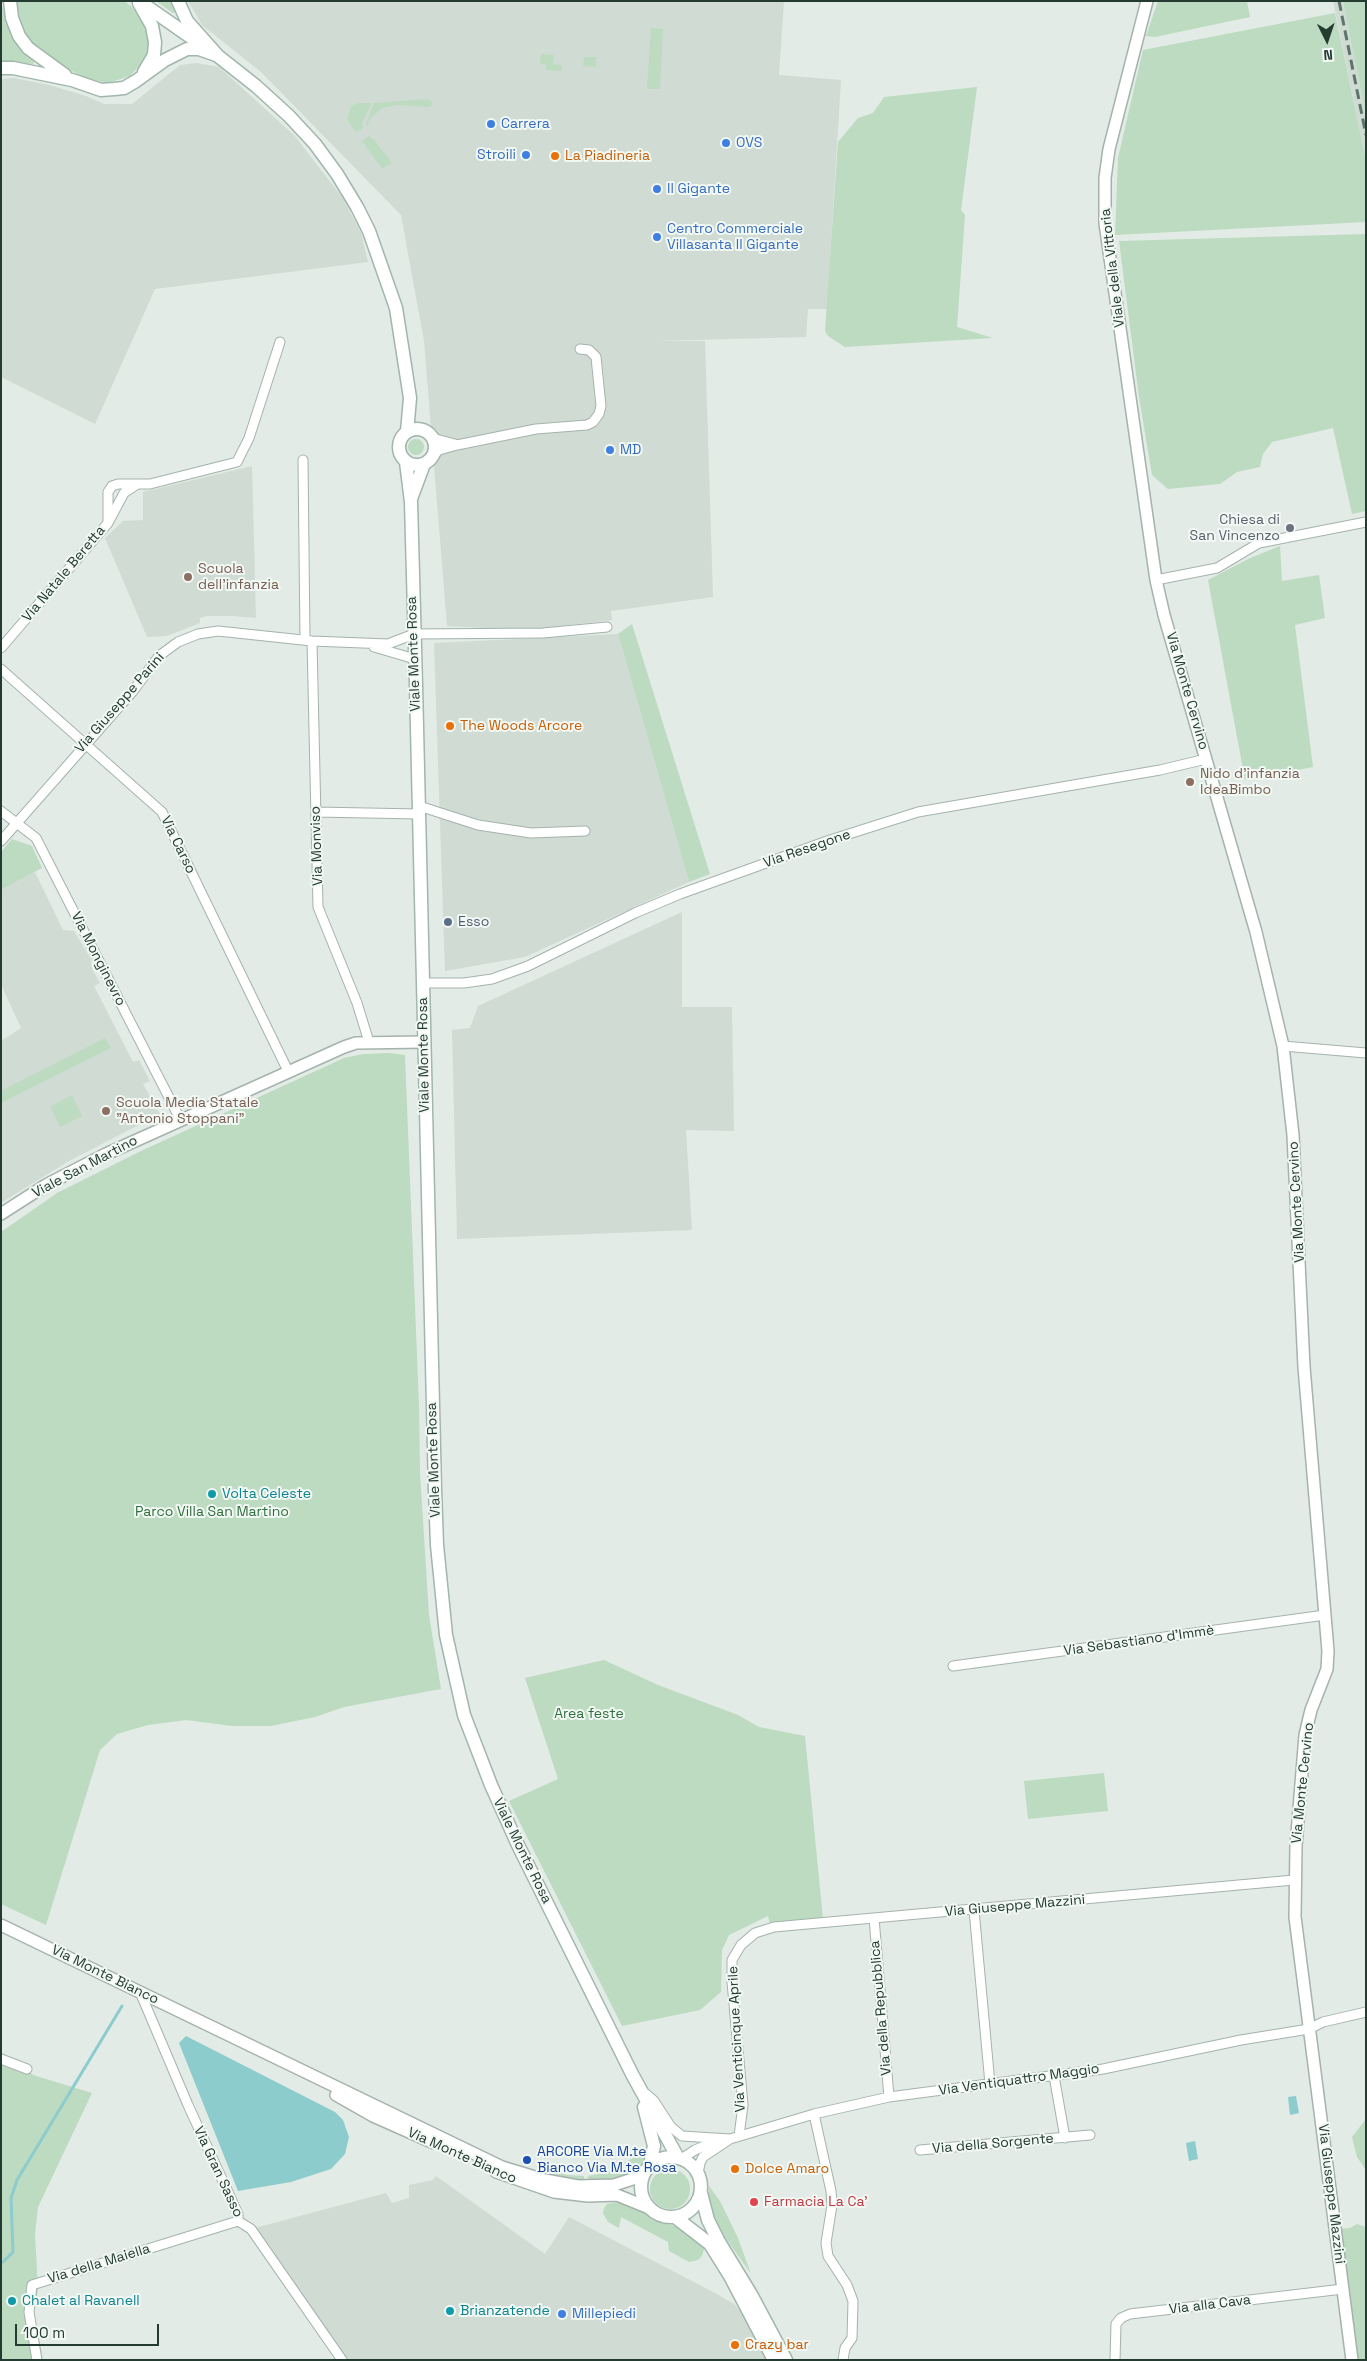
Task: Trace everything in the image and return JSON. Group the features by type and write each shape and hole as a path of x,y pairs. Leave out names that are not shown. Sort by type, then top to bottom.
{"main road":[{"path":"10,1 12,18 18,36 28,48 72,80"},
{"path":"136,81 148,66 154,54 155,42 152,26 139,1"},
{"path":"139,1 218,56"},
{"path":"178,1 187,21 218,56"},
{"path":"1,68 13,68 72,80 101,90 124,88 164,60 187,49 199,49 218,56"},
{"name":"Viale Monte Rosa","path":"218,56 256,86 289,116 337,174 357,207 377,252 396,308 410,398 407,432 399,444 400,454 406,462 411,502 434,1490 442,1601 452,1668 464,1715 494,1794 632,2074 680,2159 694,2168 698,2174"},
{"name":"Viale Monte Rosa","path":"410,398 435,450 411,502"},
{"path":"407,432 428,434"},
{"path":"406,462 415,466 429,460"},
{"name":"Viale Monte Rosa","path":"632,2074 652,2134 654,2146 650,2166"},
{"path":"680,2159 665,2158 650,2166 642,2176 641,2193 649,2208 665,2217 675,2217 692,2209 701,2193"},
{"path":"698,2174 708,2220 759,2310 777,2354"},
{"path":"675,2217 710,2244 777,2354 786,2360"}],"street":[{"name":"Viale della Vittoria","path":"1129,390 1105,223 1105,178 1109,148 1147,1"},
{"name":"Via Natale Beretta","path":"108,523 108,492 112,486 118,484 150,484 237,462 249,438 280,342"},
{"path":"429,460 439,450 458,445 536,429 587,425 593,422 599,414 601,406 596,357 589,350 580,349"},
{"name":"Via Monte Cervino","path":"1129,390 1156,580 1256,932 1283,1046 1293,1134 1304,1367 1328,1651 1327,1669 1311,1710 1305,1736 1294,1880 1295,1917 1309,2029"},
{"path":"428,434 458,445"},
{"name":"Via Monviso","path":"303,460 318,907 357,1003 369,1042"},
{"name":"Via Natale Beretta","path":"1,648 108,523 124,493 136,485"},
{"path":"1156,580 1217,568 1259,543 1366,522"},
{"path":"414,634 543,633 607,627"},
{"name":"Via Giuseppe Parini","path":"1,841 133,692 159,656 178,642 198,634 218,631 308,641 362,644 388,644 414,634"},
{"name":"Via Giuseppe Parini","path":"362,644 415,659"},
{"name":"Via Carso","path":"1,669 162,812 288,1071"},
{"name":"Via Resegone","path":"423,983 464,983 492,979 528,966 636,913 680,894 830,840 918,812 1151,772 1206,758"},
{"path":"316,812 419,810 478,825 531,834 585,831"},
{"name":"Via Monginevro","path":"1,811 36,838 180,1119"},
{"name":"Viale San Martino","path":"1,1214 46,1185 180,1119 344,1047 356,1043 369,1042 424,1042"},
{"path":"1283,1046 1366,1053"},
{"name":"Via Sebastiano d'Immè","path":"953,1666 1325,1615"},
{"name":"Via Giuseppe Mazzini","path":"741,1945 755,1933 774,1927 1294,1880"},
{"path":"974,1910 990,2084"},
{"name":"Via della Repubblica","path":"874,1918 888,2097"},
{"name":"Via Monte Bianco","path":"1,1925 485,2160 520,2173 561,2184 600,2187 622,2183 642,2176"},
{"name":"Via Venticinque Aprile","path":"734,2137 743,2105 732,1982 732,1960 741,1945"},
{"name":"Via Gran Sasso","path":"140,1992 188,2106 238,2214 238,2221 251,2229 342,2360"},
{"name":"Via Ventiquattro Maggio","path":"639,2087 654,2101 677,2133 692,2138 720,2139 888,2097 1054,2076 1131,2063 1240,2040 1309,2029 1323,2022 1366,2012"},
{"name":"Via Giuseppe Mazzini","path":"1309,2029 1352,2360"},
{"path":"1,2059 27,2069"},
{"name":"Via Monte Bianco","path":"288,2065 374,2116 507,2177 536,2188 569,2195 622,2196 649,2208"},
{"name":"Via della Sorgente","path":"1054,2076 1065,2138"},
{"path":"814,2114 832,2205 826,2243 828,2256 847,2286 853,2301 852,2338 845,2348 842,2360"},
{"name":"Via della Sorgente","path":"920,2150 1090,2136"},
{"name":"Via Ventiquattro Maggio","path":"698,2174 703,2157 734,2137"},
{"name":"Via Ventiquattro Maggio","path":"680,2159 720,2139"},
{"name":"Via della Maiella","path":"37,2360 29,2312 32,2285 238,2221"},
{"name":"Via alla Cava","path":"1115,2360 1116,2324 1120,2318 1130,2314 1343,2289"},
{"path":"777,2354 791,2360"}],"shaded area":[{"path":"188,1 784,1 779,75 841,80 827,309 808,309 806,337 656,341 705,341 713,597 611,611 612,620 526,630 447,626 424,341 401,215 261,72 202,25"},
{"path":"1333,1 1343,1 1366,115 1366,160"},
{"path":"197,63 219,67 294,135 342,197 361,232 368,262 155,289 95,424 1,377 1,79 14,78 49,85 86,96 104,104 132,104 180,65"},
{"name":"Scuola dell'infanzia","path":"252,466 256,618 207,616 200,618 200,623 167,636 147,637 105,538 123,521 143,520 143,492"},
{"path":"618,634 689,882 525,957 445,971 434,643"},
{"path":"35,872 63,930 74,931 91,959 92,969 100,983 94,986 133,1062 139,1060 150,1081 143,1084 160,1114 67,1162 1,1203 1,1041 21,1028 1,984 1,890"},
{"path":"682,912 682,1007 732,1007 734,1131 686,1130 692,1230 457,1239 452,1030 470,1028 478,1006"},
{"path":"436,2176 545,2254 569,2217 715,2293 734,2304 743,2314 766,2358 764,2360 342,2360 251,2229 386,2193 392,2203 409,2198 409,2185 433,2180"}],"green space":[{"path":"1,1 12,35 34,62 33,64 1,61"},
{"path":"15,1 124,1 132,7 146,28 149,42 145,60 130,76 108,83 88,79 56,63 30,43 16,18"},
{"path":"156,1 173,1 176,12 173,13"},
{"path":"1158,1 1247,1 1250,17 1155,37 1146,36"},
{"path":"1343,1 1366,1 1366,115 1344,7"},
{"path":"1335,13 1366,160 1366,222 1115,235 1118,158 1143,50"},
{"path":"651,28 663,29 660,89 647,89"},
{"path":"541,54 554,55 553,64 562,65 561,71 546,70 546,64 540,64"},
{"path":"584,57 596,57 596,67 583,66"},
{"path":"977,87 961,210 965,215 957,327 993,338 845,347 828,336 825,331 838,142 858,118 873,113 884,97"},
{"path":"428,99 433,103 430,107 397,105 382,108 371,118 367,126 366,124 374,103"},
{"path":"358,103 371,104 362,123 363,128 356,132 348,121 348,116 351,106"},
{"path":"369,136 392,163 382,169 362,141"},
{"path":"1366,234 1366,511 1352,514 1333,428 1272,442 1263,454 1260,467 1237,472 1220,484 1168,489 1152,475 1139,397 1119,241"},
{"path":"416,439 424,447 416,455 408,447"},
{"path":"1280,546 1282,581 1319,575 1325,618 1295,625 1313,767 1245,780 1208,580 1248,559"},
{"path":"632,624 710,874 689,882 618,634"},
{"path":"12,839 32,846 42,868 1,890 1,852"},
{"path":"105,1038 111,1048 1,1103 1,1091"},
{"name":"Parco Villa San Martino","path":"389,1053 405,1055 420,1473 429,1615 441,1689 344,1707 315,1717 271,1726 232,1726 186,1720 148,1725 117,1734 100,1750 46,1925 1,1904 1,1232 57,1193 141,1151 344,1058 363,1054"},
{"path":"72,1095 82,1116 60,1127 50,1107"},
{"name":"Area feste","path":"604,1660 658,1685 738,1715 759,1727 805,1736 823,1919 770,1925 768,1916 729,1935 722,1950 721,1992 700,2010 622,2026 509,1801 558,1779 525,1678"},
{"path":"1104,1773 1108,1811 1028,1819 1024,1781"},
{"path":"1,2059 27,2069 33,2075 92,2093 38,2207 35,2234 38,2289 34,2314 43,2360 1,2360"},
{"path":"1366,2119 1366,2170 1357,2157 1352,2137"},
{"path":"651,2148 648,2161 642,2170 635,2174 623,2179 589,2182 588,2176 608,2172"},
{"path":"544,2168 567,2175 584,2176 584,2182 555,2176 542,2170"},
{"path":"674,2169 681,2172 687,2178 690,2189 689,2197 681,2206 674,2209 666,2209 659,2206 651,2197 650,2185 653,2178 662,2170"},
{"path":"709,2186 720,2201 738,2238 751,2274 718,2227 709,2209"},
{"path":"623,2201 638,2207 653,2220 686,2229 702,2244 704,2249 702,2256 698,2260 689,2262 669,2251 668,2242 621,2217 619,2228 608,2222 603,2213 604,2208 607,2204"},
{"path":"1357,2224 1366,2227 1366,2360 1352,2360 1336,2229 1350,2228"}],"water":[{"path":"186,2036 335,2112 343,2120 349,2137 345,2154 331,2169 291,2182 238,2191 179,2043"},
{"path":"1296,2096 1299,2113 1290,2115 1288,2097"},
{"path":"1195,2141 1198,2159 1189,2161 1186,2143"}],"waterway":[{"path":"3,2262 13,2252 11,2198 17,2180 122,2006"}],"railway":[{"path":"1339,1 1366,135"}],"place":[{"name":"Carrera","path":"491,124"},
{"name":"OVS","path":"726,143"},
{"name":"Stroili","path":"526,155"},
{"name":"La Piadineria","path":"555,156"},
{"name":"Il Gigante","path":"657,189"},
{"name":"Centro Commerciale Villasanta Il Gigante","path":"657,237"},
{"name":"MD","path":"610,450"},
{"name":"Chiesa di San Vincenzo","path":"1290,528"},
{"name":"Scuola dell'infanzia","path":"188,577"},
{"name":"The Woods Arcore","path":"450,726"},
{"name":"Nido d'infanzia IdeaBimbo","path":"1190,782"},
{"name":"Esso","path":"448,922"},
{"name":"Scuola Media Statale \"Antonio Stoppani\"","path":"106,1111"},
{"name":"Volta Celeste","path":"212,1494"},
{"name":"ARCORE Via M.te Bianco Via M.te Rosa","path":"527,2160"},
{"name":"Dolce Amaro","path":"735,2169"},
{"name":"Farmacia La Ca'","path":"754,2202"},
{"name":"Chalet al Ravanell","path":"12,2301"},
{"name":"Brianzatende","path":"450,2311"},
{"name":"Millepiedi","path":"562,2314"},
{"name":"Crazy bar","path":"735,2345"}]}
